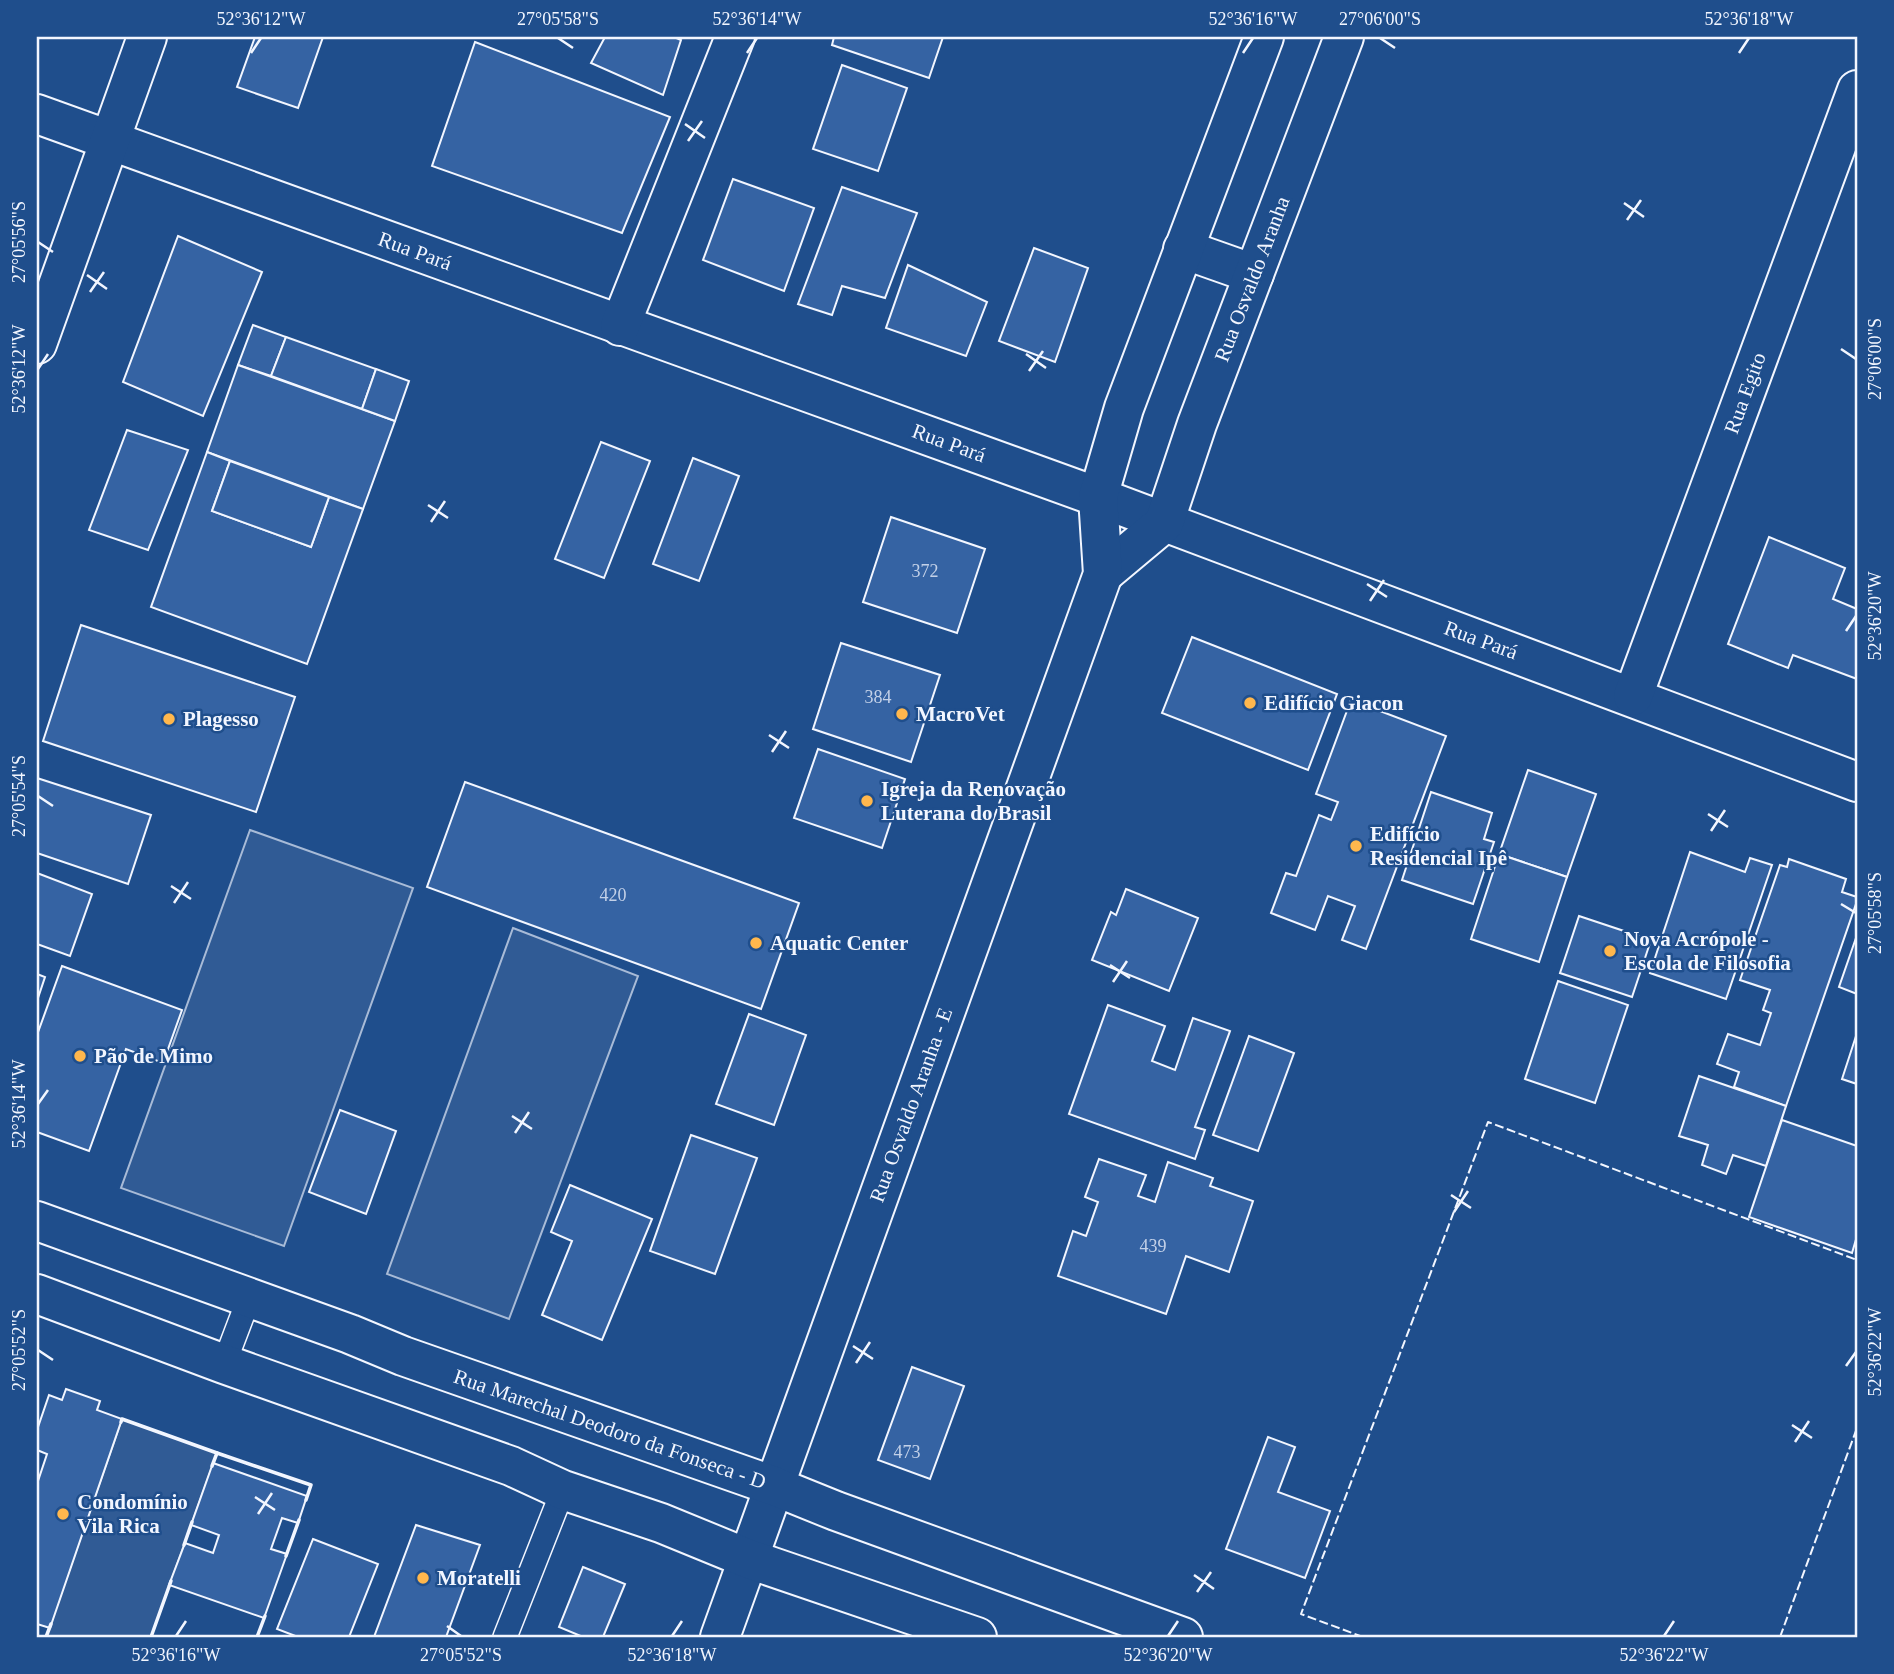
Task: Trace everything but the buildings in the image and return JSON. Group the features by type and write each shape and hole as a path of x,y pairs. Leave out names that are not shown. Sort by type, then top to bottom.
{"street":[{"path":"37,344 147,37"},
{"path":"620,326 735,37"},
{"path":"1098,497 1124,408 1264,37"},
{"name":"Rua Osvaldo Aranha","path":"1164,523 1197,424 1344,37"},
{"name":"Rua Egito","path":"1633,696 1857,90"},
{"name":"Rua Pará","path":"37,114 1098,497 1857,782"},
{"path":"1183,249 1254,274"},
{"name":"Rua Osvaldo Aranha - E","path":"720,1637 1103,574 1098,497"},
{"path":"1103,574 1164,523"},
{"name":"Rua Marechal Deodoro da Fonseca - D","path":"37,1221 404,1356 774,1486 1183,1637"},
{"path":"37,1294 511,1466 563,1490 661,1523 749,1559 977,1637"}],"lane":[{"path":"224,1364 249,1298"},
{"path":"505,1637 563,1490"}],"shaded area":[{"path":"250,830 413,888 284,1246 121,1188"},
{"path":"513,928 638,976 509,1319 387,1274"},
{"path":"122,1419 217,1453 151,1637 46,1637"}],"fence":[{"path":"1363,1637 1301,1614 1488,1122 1857,1260"},
{"path":"1780,1637 1857,1428"}],"wall":[{"path":"121,1422 122,1419 217,1453 212,1466"},
{"path":"217,1453 311,1485 306,1500"},
{"path":"286,1556 299,1520"},
{"path":"184,1545 192,1522"},
{"path":"151,1637 171,1581"},
{"path":"257,1637 265,1616"},
{"path":"46,1637 51,1624"}],"place":[{"name":"Edifício Giacon","path":"1250,703"},
{"name":"MacroVet","path":"902,714"},
{"name":"Plagesso","path":"169,719"},
{"name":"Igreja da Renovação Luterana do Brasil","path":"867,801"},
{"name":"Edifício Residencial Ipê","path":"1356,846"},
{"name":"Aquatic Center","path":"756,943"},
{"name":"Nova Acrópole - Escola de Filosofia","path":"1610,951"},
{"name":"Pão de Mimo","path":"80,1056"},
{"name":"Condomínio Vila Rica","path":"63,1514"},
{"name":"Moratelli","path":"423,1578"}]}
